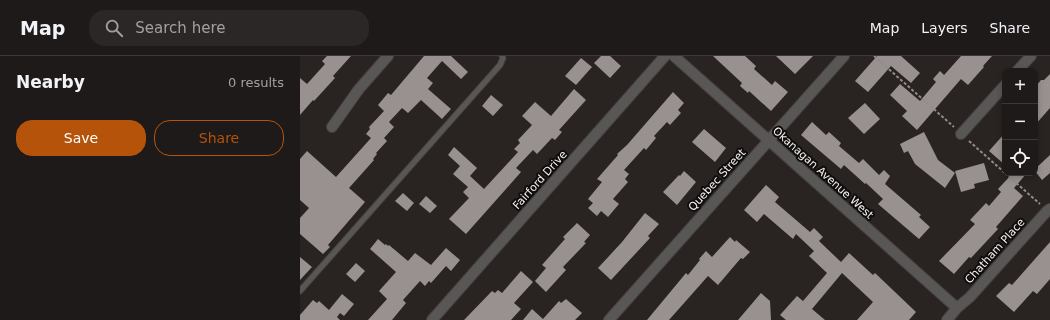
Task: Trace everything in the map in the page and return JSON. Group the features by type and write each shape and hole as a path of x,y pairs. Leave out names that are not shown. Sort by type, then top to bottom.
{"street":[{"path":"332,127 358,89 388,56"},
{"name":"Fairford Drive","path":"432,320 666,56"},
{"name":"Okanagan Avenue West","path":"674,56 957,308"},
{"name":"Quebec Street","path":"609,320 844,56"},
{"path":"1020,68 1031,56"},
{"path":"961,134 1002,88"},
{"name":"Chatham Place","path":"947,320 957,308 970,297 1049,210"}],"lane":[{"path":"300,290 500,65 502,56"}],"path":[{"path":"874,56 1002,170"},
{"path":"1009,176 1049,210"}],"building":[{"path":"327,56 351,56 333,76 335,78 300,115 300,78 307,84 325,64 322,61"},
{"path":"424,56 451,56 468,72 461,79 442,61 427,78 433,83 428,89 451,109 442,119 421,100 408,113 402,108 389,122 394,127 384,138 387,141 376,153 377,154 373,159 374,160 349,188 365,202 328,245 330,247 323,254 300,234 300,218 309,208 300,200 300,159 307,151 336,177 371,138 366,134 370,129 369,127 384,111 378,105 388,93 391,95"},
{"path":"601,56 610,56 621,66 610,78 594,63"},
{"path":"713,56 745,56 756,66 754,69 772,85 775,81 788,92 771,111 749,91 748,93 740,86 742,83"},
{"path":"776,56 813,56 795,74"},
{"path":"877,56 901,56 920,73 911,83 891,66 868,92 855,81"},
{"path":"961,56 992,56 968,85 961,79 917,130 902,116 907,111 890,95 900,84 920,101 936,82 933,79 940,71 944,75"},
{"path":"581,58 592,67 576,85 565,76"},
{"path":"1050,74 1050,108 1038,122 1038,84 1041,80 1044,80"},
{"path":"574,89 586,100 559,130 562,132 555,140 552,138 537,154 533,150 516,168 521,172 466,234 449,219 469,198 463,192 468,187 453,174 460,166 448,155 454,147 477,168 470,176 484,189 518,152 514,149 520,143 518,140 532,125 522,116 535,102 551,116"},
{"path":"673,92 684,103 678,110 681,113 670,125 667,122 654,136 656,138 646,150 644,148 624,170 629,174 625,179 628,182 613,199 619,204 608,217 601,211 597,216 588,208 593,203 588,199 602,182 597,179 618,155 617,154 627,145"},
{"path":"491,95 503,105 493,116 482,106"},
{"path":"865,103 880,119 864,134 848,118"},
{"path":"812,122 826,135 829,132 841,143 839,146 859,163 863,159 879,175 884,170 890,176 885,184 921,215 919,217 930,227 919,239 878,204 883,199 866,183 865,184 844,165 841,169 801,135"},
{"path":"704,129 726,148 715,162 692,142"},
{"path":"924,132 938,160 955,173 945,188 915,164 908,151 904,153 900,144"},
{"path":"1002,136 1002,162 989,151"},
{"path":"1050,155 1050,173 1042,180 1038,175 1038,166"},
{"path":"984,163 989,180 974,184 975,188 961,192 955,171"},
{"path":"684,171 696,182 677,205 663,192"},
{"path":"1010,176 1024,176 1014,188 1023,196 996,227 998,229 954,274 939,261 975,224 970,220 986,203 989,206 1001,192 998,189"},
{"path":"766,185 779,197 775,202 810,232 814,228 823,237 819,241 841,262 849,253 873,275 875,273 916,312 909,320 857,320 873,302 842,273 812,309 825,320 786,320 780,315 797,296 803,301 827,273 809,256 814,251 796,234 793,239 764,214 757,222 744,210"},
{"path":"403,193 414,203 407,211 395,201"},
{"path":"426,196 437,206 430,213 419,204"},
{"path":"645,213 659,224 648,236 650,238 611,280 598,268 622,242"},
{"path":"577,223 590,235 584,242 586,243 563,267 566,270 546,292 535,281 546,268 542,265 565,239 563,237"},
{"path":"730,237 750,252 743,259 741,258 718,285 708,276 669,320 647,320 686,273 688,275 706,251 712,257"},
{"path":"378,239 385,245 389,245 408,261 415,253 431,265 446,248 460,260 451,271 446,266 431,283 429,281 425,286 420,281 403,300 406,303 392,320 368,320 387,299 379,291 396,272 370,249"},
{"path":"1050,242 1050,279 1037,294 1033,291 1014,312 996,296 1009,283 1012,285"},
{"path":"300,257 312,267 300,280"},
{"path":"356,263 365,271 355,282 346,274"},
{"path":"521,271 533,282 514,303 521,309 511,320 464,320 492,291 495,293 498,290 502,293"},
{"path":"761,293 770,301 771,320 738,320"},
{"path":"342,294 354,304 344,316 340,313 337,317 340,320 300,320 300,315 313,300 317,303 319,301 329,310"},
{"path":"566,299 582,313 575,320 523,320 532,309 543,319 559,301 561,303"}]}
